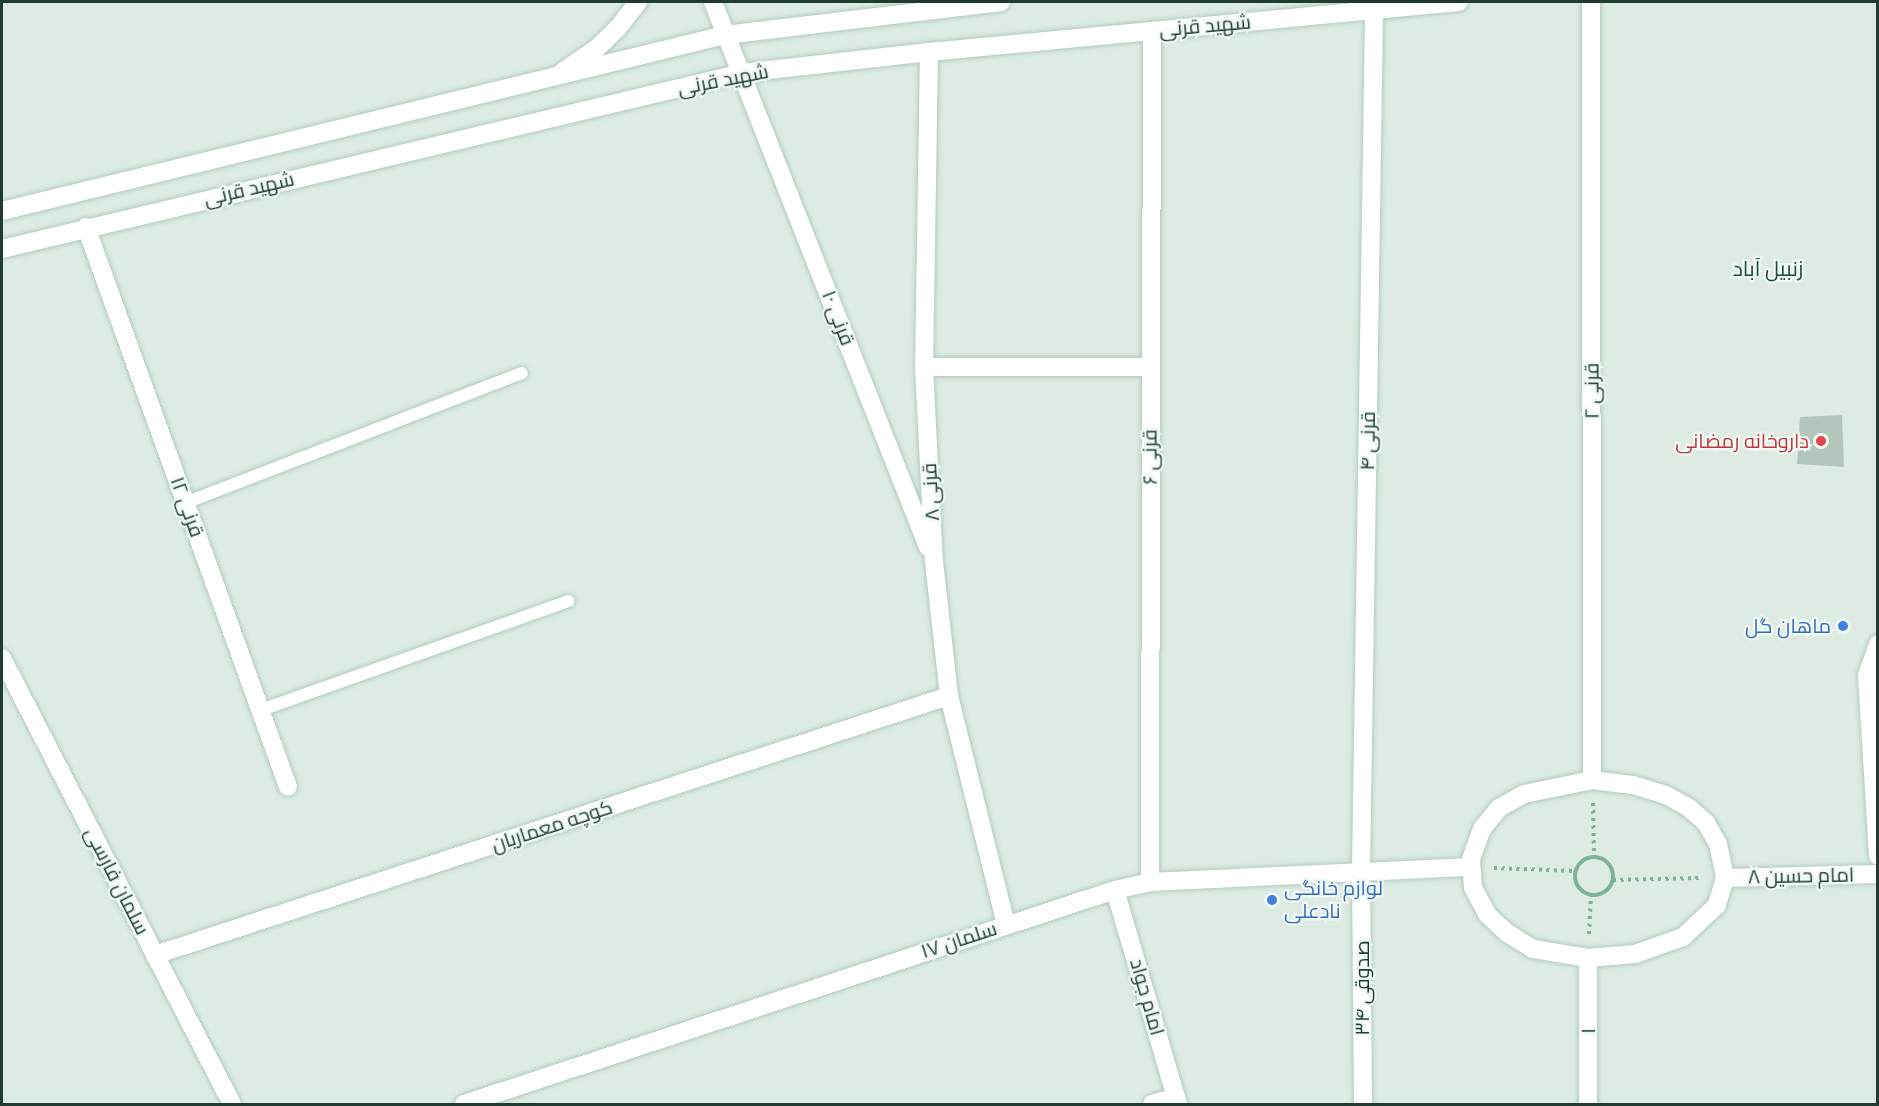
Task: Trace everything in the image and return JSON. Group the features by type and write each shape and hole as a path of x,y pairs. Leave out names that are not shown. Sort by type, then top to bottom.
{"street":[{"path":"553,77 597,48 617,29 638,2"},
{"name":"قرنی ۱۰","path":"714,2 934,562"},
{"name":"شهید قرنی","path":"2,211 726,35 1001,2"},
{"name":"شهید قرنی","path":"2,249 86,227 742,73 929,52 1459,2"},
{"name":"قرنی ۲","path":"1591,2 1592,780"},
{"name":"قرنی ۴","path":"1361,871 1374,10"},
{"name":"قرنی ۶","path":"1149,882 1152,31"},
{"name":"قرنی ۸","path":"929,52 924,367 934,562 949,696 1006,924"},
{"name":"قرنی ۱۲","path":"86,227 288,787"},
{"path":"924,367 1151,367"},
{"path":"1878,644 1867,676 1878,856"},
{"name":"سلمان فارسی","path":"2,658 232,1104"},
{"name":"کوچه معماریان","path":"155,955 949,696"},
{"path":"1592,780 1633,785 1666,795 1689,808 1706,823 1718,844 1725,878 1717,905 1683,938 1635,954 1588,958 1533,949 1506,932 1487,914 1473,888 1471,867 1471,859 1482,829 1499,808 1524,794 1592,780"},
{"name":"سلمان ۱۷","path":"464,1104 1115,890 1149,882 1471,867"},
{"name":"صدوقی ۳۴","path":"1361,871 1363,1104"},
{"name":"امام حسین ۸","path":"1725,878 1878,874"},
{"name":"امام جواد","path":"1115,890 1177,1101"},
{"name":"۱","path":"1587,1104 1588,958"},
{"path":"1152,1104 1177,1101"}],"lane":[{"path":"185,503 522,373"},
{"path":"261,710 568,601"}],"path":[{"path":"1592,780 1594,856"},
{"path":"1594,856 1605,859 1612,868 1613,880 1601,894 1591,896 1581,891 1575,882 1574,871 1581,860 1594,856"},
{"path":"1471,867 1574,871"},
{"path":"1613,880 1725,878"},
{"path":"1588,958 1591,896"}],"building":[{"name":"داروخانه رمضانی","path":"1842,415 1844,467 1797,464 1800,417"}],"place":[{"name":"داروخانه رمضانی","path":"1821,441"},
{"name":"ماهان گل","path":"1843,626"},
{"name":"لوازم خانگی نادعلی","path":"1272,900"}],"district":[{"name":"زنبیل آباد","path":"1768,269"}]}
